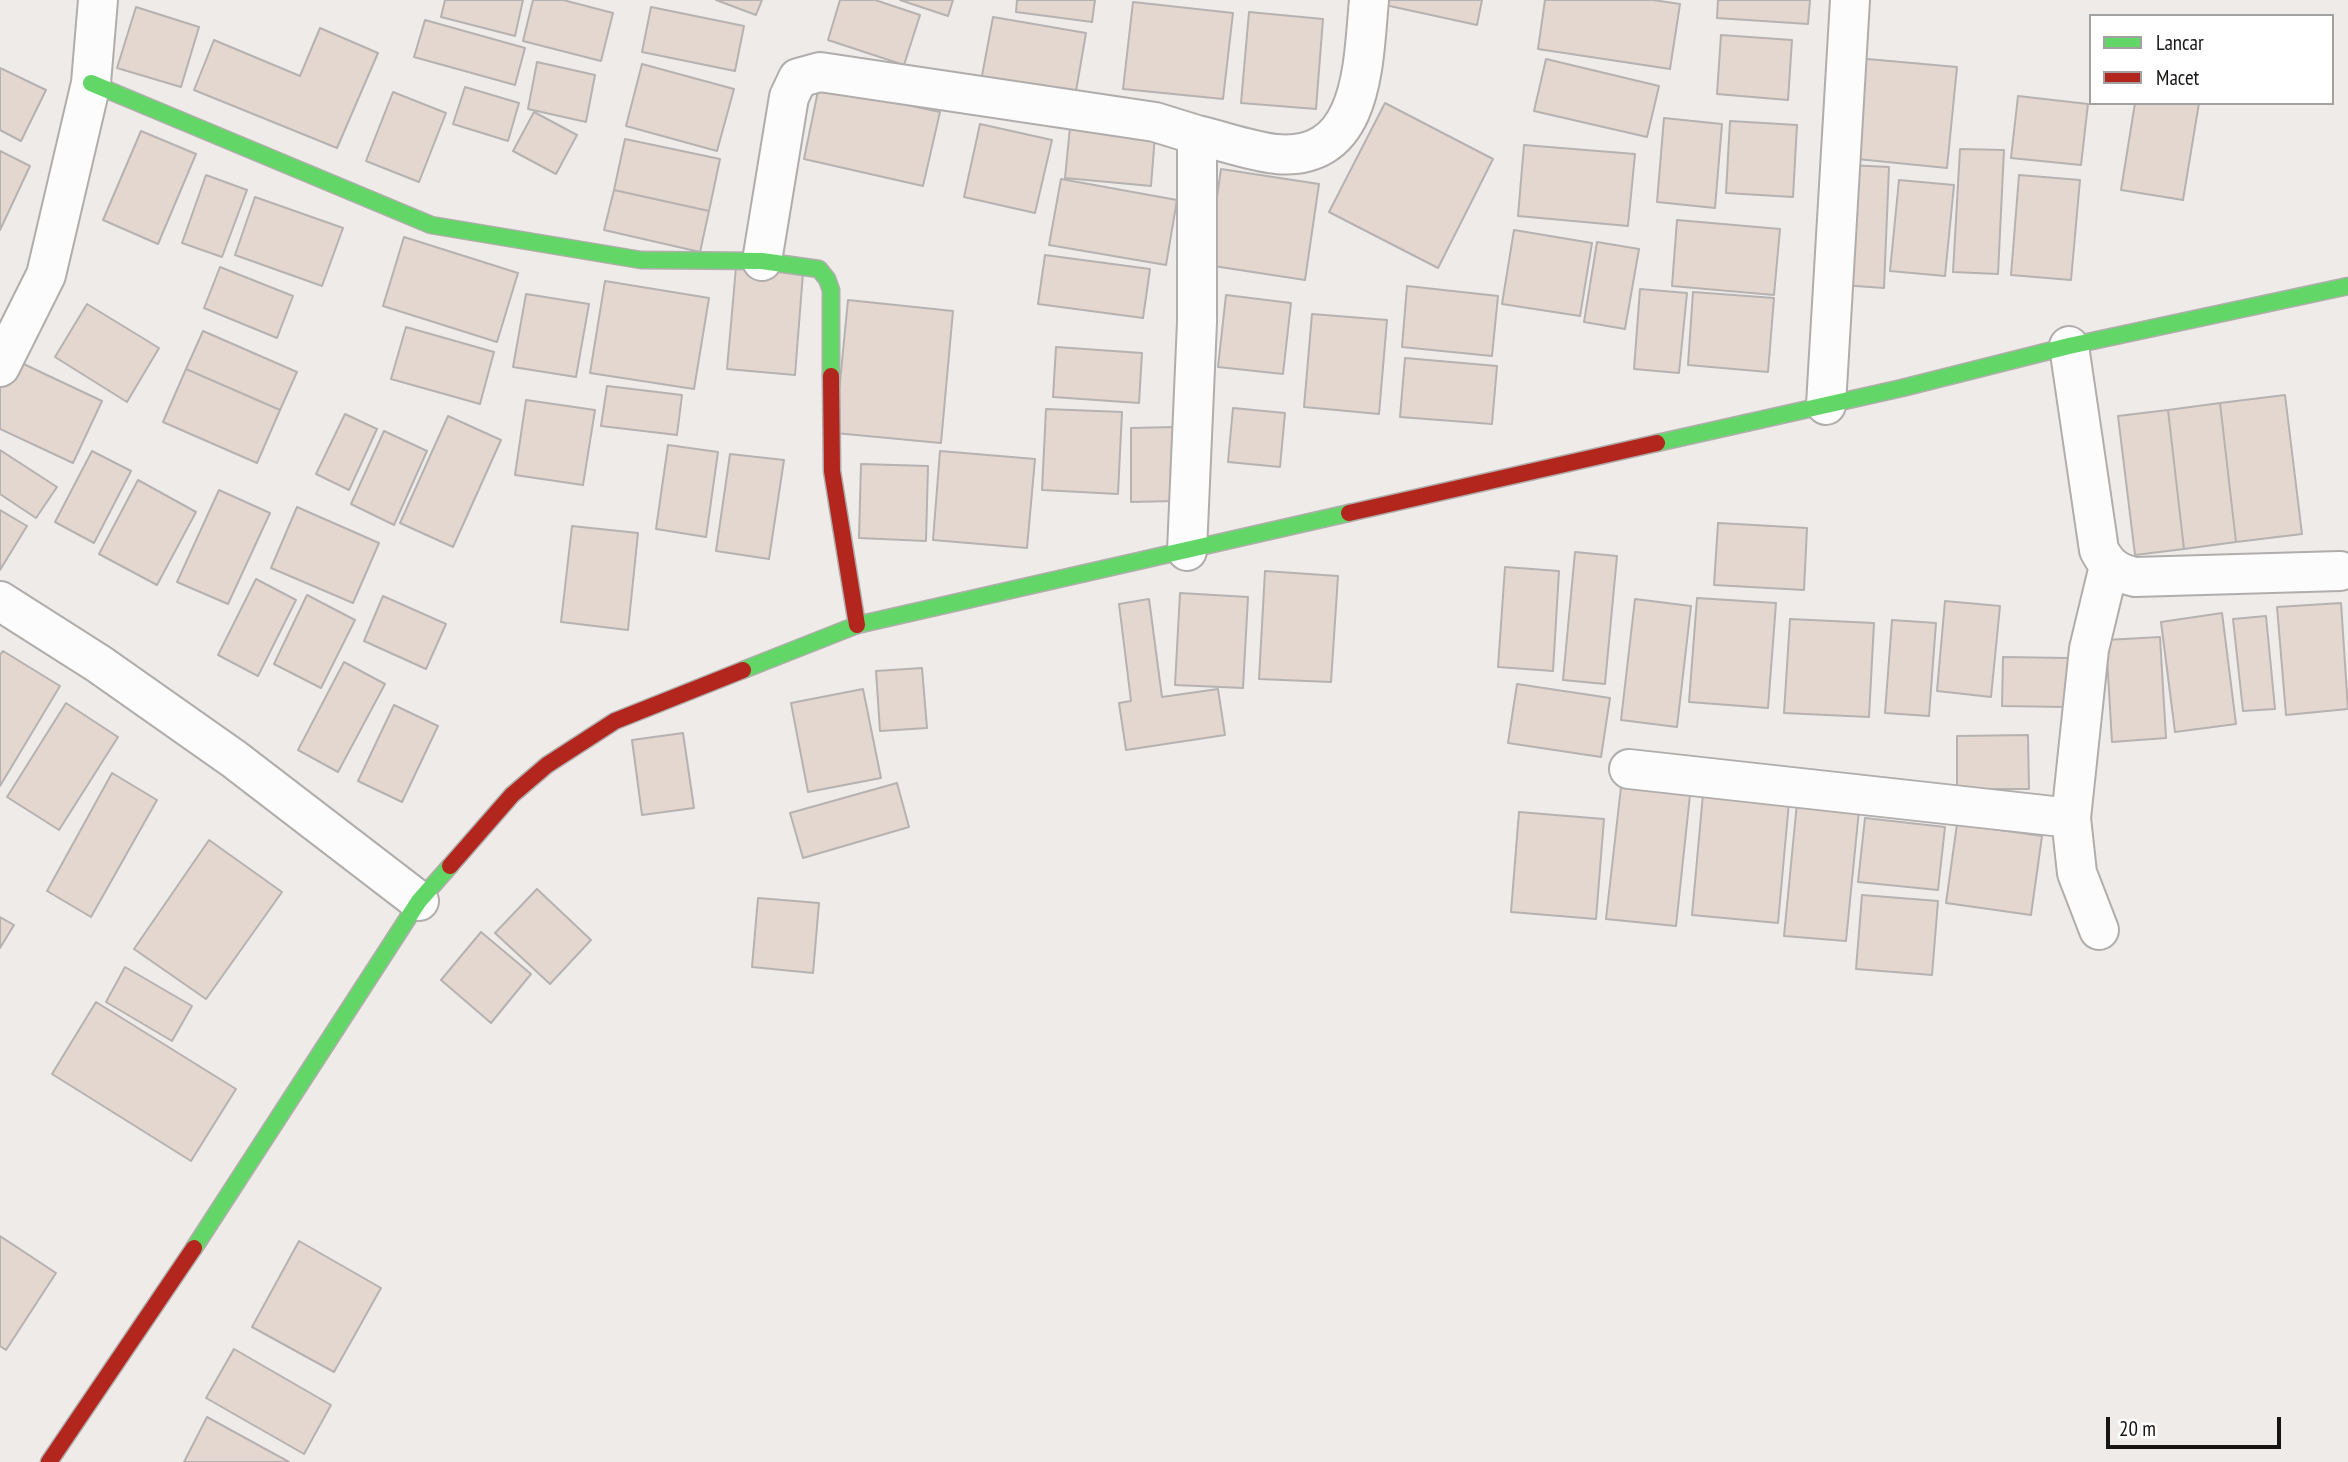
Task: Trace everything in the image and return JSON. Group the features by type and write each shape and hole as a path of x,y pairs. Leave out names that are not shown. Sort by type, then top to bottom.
{"street":[{"path":"0,367 46,275 91,83 98,0"},
{"path":"762,261 789,97 797,78 820,72 1155,122 1276,154 1306,153 1329,143 1346,122 1356,97 1363,60 1369,0"},
{"path":"1826,405 1850,0"},
{"path":"91,83 431,225 641,260 762,261 819,269 831,290 832,471 857,625"},
{"path":"1186,551 1197,322 1197,135"},
{"path":"55,1460 419,901 512,795 547,765 615,721 857,625 1826,405 2069,346 2348,286"},
{"path":"2069,346 2099,550 2109,566 2121,574 2135,577 2340,571"},
{"path":"2099,930 2077,873 2071,818 2089,649 2109,566"},
{"path":"0,601 99,664 234,759 419,901"},
{"path":"1629,769 2071,818"}],"building":[{"path":"445,0 523,0 515,36 441,17"},
{"path":"533,0 563,0 613,13 601,61 523,41"},
{"path":"716,0 762,0 756,15"},
{"path":"840,0 875,0 920,15 904,65 828,40"},
{"path":"900,0 953,0 948,16"},
{"path":"1017,0 1095,0 1092,22 1016,12"},
{"path":"1386,0 1482,0 1477,25 1385,5"},
{"path":"1545,0 1653,0 1680,4 1670,69 1538,49"},
{"path":"1718,0 1810,0 1808,24 1717,18"},
{"path":"1133,2 1233,13 1223,99 1123,89"},
{"path":"136,7 199,27 181,87 117,68"},
{"path":"651,7 744,26 735,71 642,52"},
{"path":"1249,12 1323,19 1316,109 1241,103"},
{"path":"993,17 1086,33 1075,97 981,81"},
{"path":"425,20 525,48 515,85 414,57"},
{"path":"320,28 378,53 337,148 194,90 214,40 300,76"},
{"path":"1721,35 1792,40 1788,100 1717,94"},
{"path":"1856,58 1957,67 1947,168 1847,158"},
{"path":"1546,59 1659,86 1647,137 1534,111"},
{"path":"537,62 595,75 586,122 528,109"},
{"path":"642,64 734,89 717,151 626,126"},
{"path":"0,68 46,90 21,141 0,130"},
{"path":"819,86 940,112 923,186 804,159"},
{"path":"465,87 519,103 508,141 453,124"},
{"path":"393,92 446,113 419,182 366,161"},
{"path":"2018,96 2088,104 2081,165 2011,158"},
{"path":"1385,103 1493,159 1438,268 1329,212"},
{"path":"2135,105 2199,105 2183,200 2121,190"},
{"path":"534,112 577,135 556,174 513,151"},
{"path":"1664,118 1722,124 1715,208 1657,202"},
{"path":"1730,121 1797,125 1793,197 1726,193"},
{"path":"980,124 1052,140 1035,213 964,197"},
{"path":"1070,127 1155,135 1151,186 1065,178"},
{"path":"141,131 196,154 158,244 103,220"},
{"path":"625,139 720,159 709,211 614,190"},
{"path":"1524,145 1635,154 1628,226 1518,216"},
{"path":"1960,149 2004,150 1998,274 1953,272"},
{"path":"0,151 30,166 0,230"},
{"path":"1847,165 1889,167 1884,288 1841,285"},
{"path":"1221,169 1319,184 1305,280 1207,265"},
{"path":"206,175 247,190 222,257 182,243"},
{"path":"2019,175 2080,180 2071,280 2011,275"},
{"path":"1061,179 1177,200 1166,265 1049,245"},
{"path":"1899,180 1954,185 1945,276 1890,271"},
{"path":"614,190 709,211 700,252 604,230"},
{"path":"255,197 343,228 322,286 235,255"},
{"path":"1677,220 1780,229 1774,295 1672,286"},
{"path":"1514,230 1592,243 1580,316 1502,304"},
{"path":"404,237 518,273 497,342 383,306"},
{"path":"1597,242 1639,249 1625,329 1584,322"},
{"path":"1045,255 1150,269 1143,318 1038,304"},
{"path":"220,267 293,296 277,338 204,308"},
{"path":"736,267 803,273 795,375 727,369"},
{"path":"605,281 709,298 694,389 590,373"},
{"path":"1407,286 1498,296 1492,356 1402,347"},
{"path":"1640,289 1687,293 1679,373 1634,369"},
{"path":"1693,292 1774,298 1768,372 1688,365"},
{"path":"526,294 589,304 576,377 513,367"},
{"path":"1226,295 1291,303 1283,374 1218,367"},
{"path":"848,300 953,311 941,443 835,433"},
{"path":"87,304 159,348 127,402 55,357"},
{"path":"1312,314 1387,320 1379,414 1304,407"},
{"path":"406,327 494,352 480,404 391,379"},
{"path":"203,331 297,372 280,410 186,369"},
{"path":"1056,347 1142,353 1139,403 1053,397"},
{"path":"1405,358 1497,366 1492,424 1400,417"},
{"path":"13,359 102,401 73,463 0,429 0,387"},
{"path":"186,369 280,410 257,463 163,422"},
{"path":"607,386 682,395 677,435 601,426"},
{"path":"2285,395 2302,534 2236,542 2220,403"},
{"path":"526,400 595,410 583,485 515,475"},
{"path":"2220,403 2236,542 2184,549 2168,410"},
{"path":"1233,408 1285,413 1280,467 1228,462"},
{"path":"1046,409 1122,412 1118,494 1042,490"},
{"path":"2168,410 2184,549 2135,555 2118,416"},
{"path":"345,414 377,429 349,490 316,474"},
{"path":"448,416 501,440 453,547 400,523"},
{"path":"1175,427 1175,501 1131,502 1131,428"},
{"path":"384,431 427,451 394,525 351,504"},
{"path":"668,445 718,452 706,537 656,529"},
{"path":"0,450 57,487 36,518 0,494"},
{"path":"92,451 131,471 94,543 55,522"},
{"path":"940,451 1035,459 1027,548 933,540"},
{"path":"730,454 784,460 769,559 716,551"},
{"path":"861,464 928,466 926,541 859,538"},
{"path":"138,480 196,512 157,585 99,554"},
{"path":"219,490 270,513 228,604 177,582"},
{"path":"297,507 379,543 353,603 271,568"},
{"path":"0,510 27,526 0,570"},
{"path":"1718,523 1807,528 1804,590 1714,585"},
{"path":"572,526 638,533 628,630 561,622"},
{"path":"1575,552 1617,556 1605,684 1563,680"},
{"path":"1505,567 1559,571 1553,671 1498,667"},
{"path":"1265,571 1338,576 1331,682 1259,679"},
{"path":"256,579 296,600 258,676 218,655"},
{"path":"1180,593 1248,597 1243,688 1175,685"},
{"path":"307,595 355,620 321,688 274,664"},
{"path":"383,596 446,624 426,669 364,641"},
{"path":"1697,598 1776,603 1768,708 1689,702"},
{"path":"1149,599 1162,697 1218,689 1225,735 1126,750 1119,703 1131,701 1119,604"},
{"path":"1635,599 1691,606 1677,727 1621,720"},
{"path":"1945,601 2000,606 1991,697 1937,691"},
{"path":"2341,603 2348,709 2286,715 2277,607"},
{"path":"2222,613 2236,724 2175,732 2161,622"},
{"path":"2266,616 2275,709 2243,711 2233,619"},
{"path":"1790,619 1874,623 1869,717 1784,713"},
{"path":"1892,620 1936,623 1929,716 1885,713"},
{"path":"2160,637 2166,738 2112,742 2106,640"},
{"path":"3,651 60,686 0,786 0,655"},
{"path":"2003,657 2068,658 2066,707 2002,706"},
{"path":"344,662 385,684 338,772 298,750"},
{"path":"922,668 927,728 880,731 876,671"},
{"path":"1517,684 1610,698 1601,757 1508,743"},
{"path":"863,689 881,778 808,792 791,703"},
{"path":"66,703 118,737 59,830 7,797"},
{"path":"394,705 438,726 402,802 358,781"},
{"path":"683,733 694,808 642,815 632,740"},
{"path":"2028,735 2029,789 1957,789 1957,736"},
{"path":"112,773 157,800 91,917 47,891"},
{"path":"897,783 909,827 803,858 790,813"},
{"path":"1621,787 1690,795 1676,926 1606,919"},
{"path":"1703,794 1789,802 1778,923 1692,915"},
{"path":"1797,803 1859,810 1846,941 1784,936"},
{"path":"1519,812 1604,819 1596,919 1511,912"},
{"path":"1865,818 1945,827 1938,890 1858,882"},
{"path":"1957,824 2042,836 2031,915 1946,903"},
{"path":"209,840 282,892 206,999 134,949"},
{"path":"537,889 591,940 550,984 495,933"},
{"path":"1862,895 1938,901 1932,975 1856,969"},
{"path":"758,898 819,903 813,973 752,967"},
{"path":"0,917 14,925 0,948"},
{"path":"481,932 531,974 491,1023 441,980"},
{"path":"125,967 192,1006 172,1041 106,1002"},
{"path":"96,1002 236,1089 191,1161 52,1074"},
{"path":"0,1236 56,1273 6,1350 0,1346"},
{"path":"299,1241 381,1288 334,1372 252,1327"},
{"path":"234,1349 331,1405 304,1454 206,1398"},
{"path":"207,1417 289,1462 184,1462"}],"traffic: fast":[{"path":"91,83 431,225 641,260 762,261 819,269 831,290 831,376"},
{"path":"1657,443 1902,388 2069,346 2348,286"},
{"path":"743,670 857,625 1349,513"},
{"path":"194,1248 419,901 450,866"}],"traffic: jam":[{"path":"831,376 832,471 857,625"},
{"path":"1349,513 1657,443"},
{"path":"450,866 512,795 547,765 615,721 743,670"},
{"path":"49,1462 194,1248"}]}
